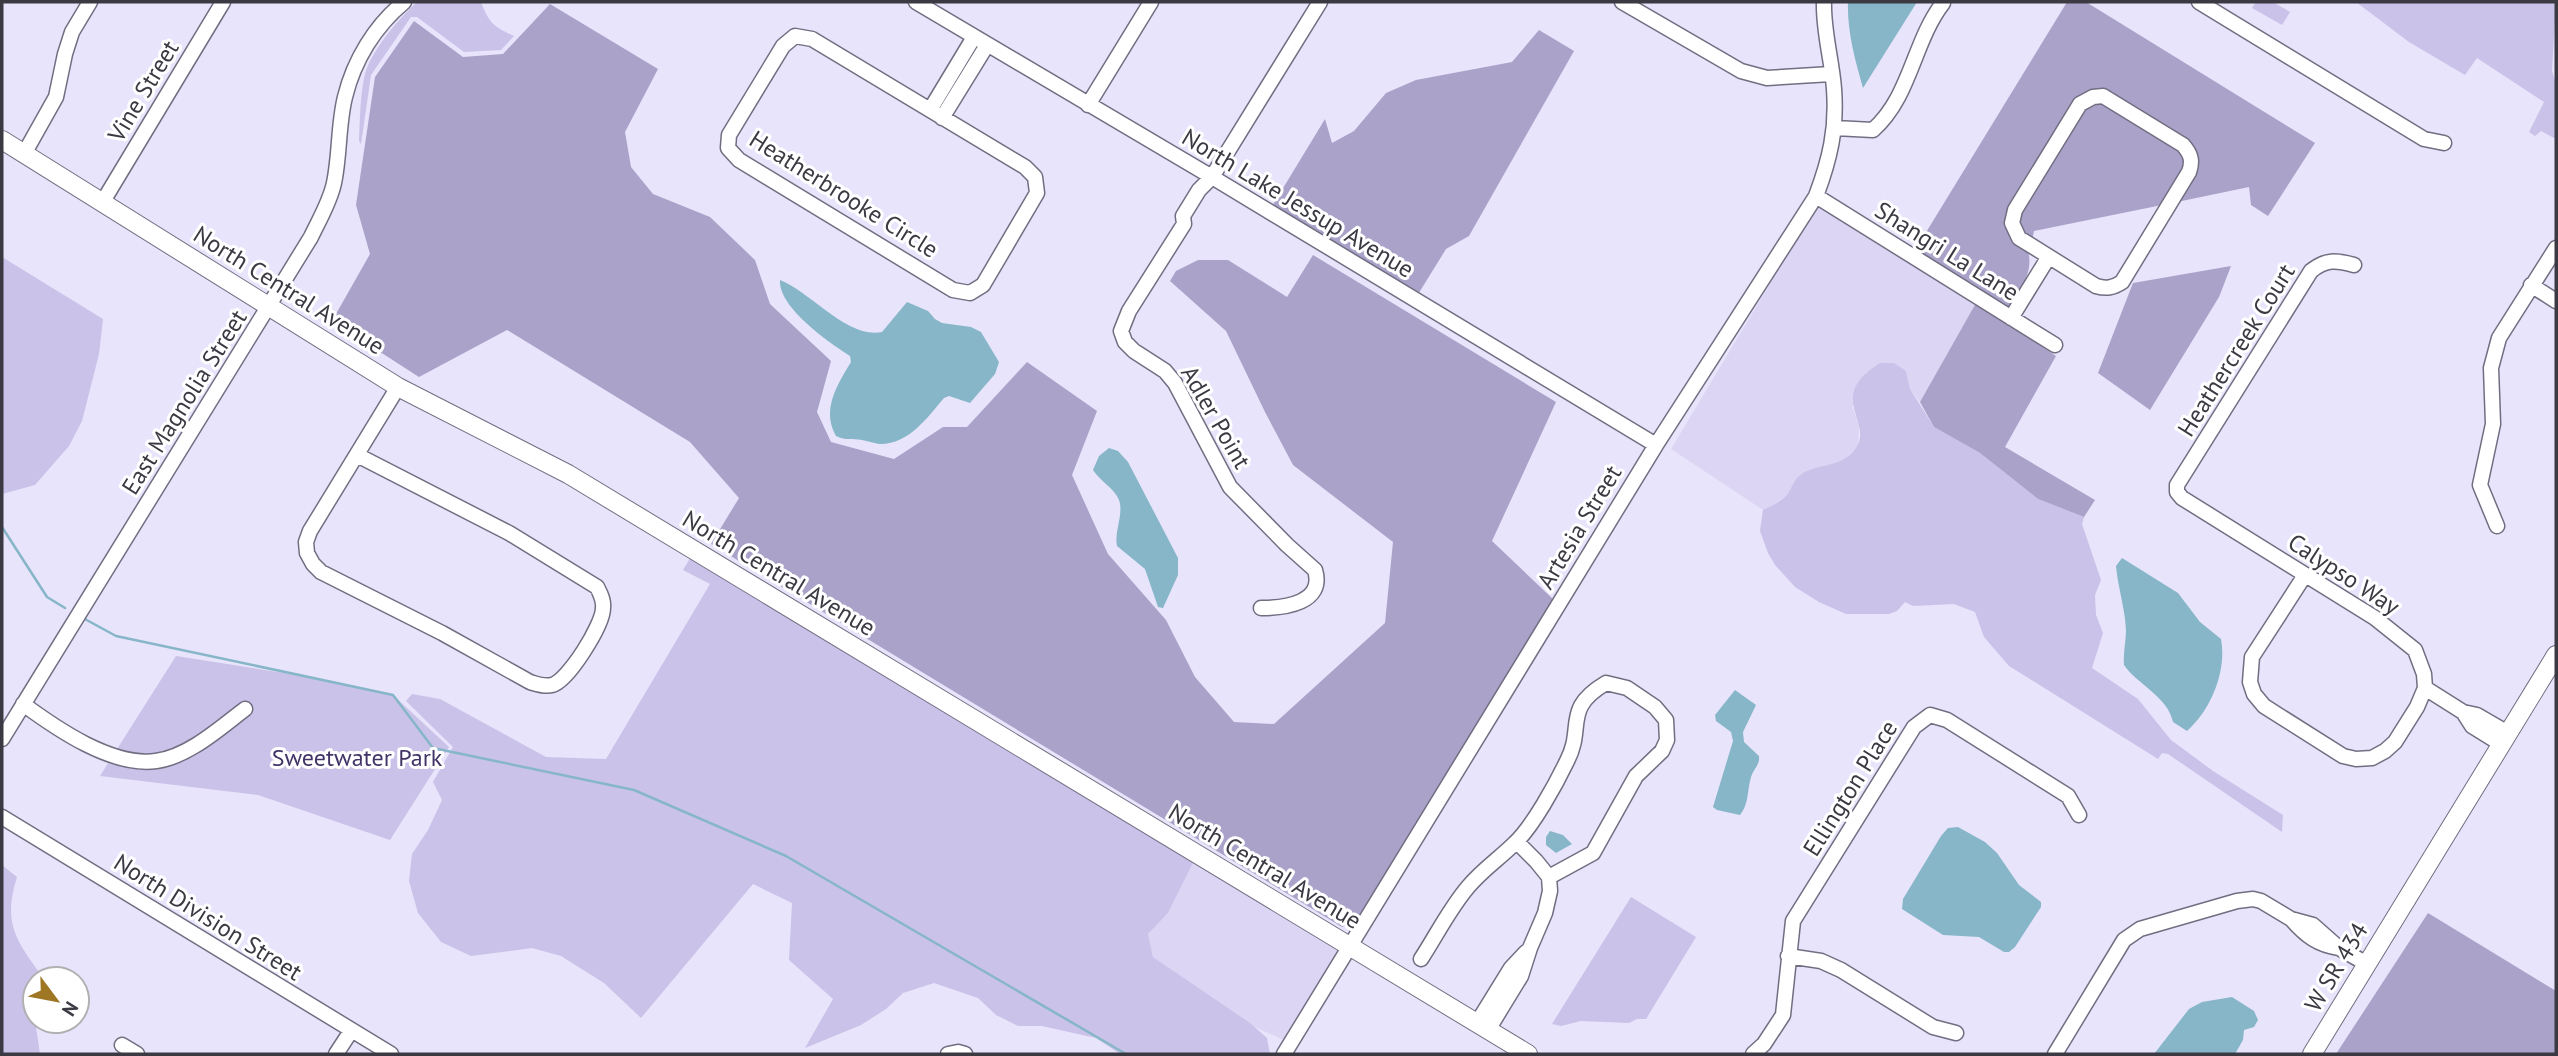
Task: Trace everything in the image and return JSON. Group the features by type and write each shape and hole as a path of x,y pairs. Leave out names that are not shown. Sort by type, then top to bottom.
{"main road":[{"name":"North Central Avenue","path":"2,140 398,387 568,474 1528,1054"},
{"name":"W SR 434","path":"2312,1054 2556,654"}],"street":[{"path":"24,154 56,97 72,32 90,2"},
{"name":"Vine Street","path":"102,203 223,2"},
{"name":"East Magnolia Street","path":"2,739 311,237 334,186 345,97 351,78 372,35 386,17 404,2"},
{"name":"North Lake Jessup Avenue","path":"916,2 1656,445"},
{"path":"1088,105 1151,2"},
{"name":"Adler Point","path":"1261,608 1293,605 1310,596 1316,585 1315,570 1278,537 1230,486 1175,383 1165,371 1134,351 1125,342 1121,331 1124,319 1184,224 1183,216 1199,190 1212,177 1320,2"},
{"path":"1624,2 1741,71 1767,78 1831,74"},
{"name":"Artesia Street","path":"1284,1054 1656,445 1816,196 1828,162 1835,128 1824,2"},
{"path":"2199,2 2424,139 2444,143"},
{"path":"1835,128 1873,130 1881,124 1901,96 1924,34 1943,3"},
{"name":"Heatherbrooke Circle","path":"795,36 813,39 936,114 1025,167 1035,177 1037,193 983,285 970,293 953,290 738,160 729,148 729,135 783,46 795,36"},
{"path":"936,114 981,41"},
{"path":"2102,96 2183,145 2189,152 2192,164 2189,172 2122,282 2111,288 2096,286 2048,258 2019,239 2012,223 2013,217 2080,104 2093,97 2102,96"},
{"name":"Shangri La Lane","path":"1816,196 2055,345"},
{"path":"2497,526 2480,485 2493,424 2491,368 2499,338 2556,248"},
{"path":"2011,318 2048,258"},
{"name":"Heathercreek Court","path":"2177,492 2177,485 2311,271 2322,263 2335,260 2354,265"},
{"path":"2531,285 2556,301"},
{"path":"357,455 509,533 597,586 603,608 600,622 562,680 551,686 530,682 442,633 334,580 313,564 307,553 306,542 310,531 398,387"},
{"name":"Calypso Way","path":"2177,492 2182,498 2375,618 2415,650 2424,674 2425,688"},
{"path":"2305,575 2252,657 2250,682 2254,694 2264,706 2343,756 2364,760 2379,755 2395,742 2417,707 2425,688 2463,712 2477,715 2505,738"},
{"path":"1421,960 1466,889 1488,865 1517,842 1530,824 1569,758 1579,708 1592,692 1606,683 1627,688 1655,707 1667,720 1667,740 1662,751 1636,776 1593,853 1549,877"},
{"path":"23,704 75,738 98,750 132,761 157,761 199,744 245,709"},
{"name":"Ellington Place","path":"1753,1054 1774,1031 1783,1015 1793,921 1914,727 1930,715 1947,720 2068,796 2079,815"},
{"name":"North Division Street","path":"2,817 391,1054"},
{"path":"1482,1027 1521,976 1545,913 1550,891 1549,877 1517,842"},
{"path":"2055,1054 2124,940 2131,933 2237,901 2253,899 2291,919 2313,925 2339,948 2367,964"},
{"path":"1788,956 1821,961 1841,970 1933,1027 1956,1033"},
{"path":"336,1054 351,1031"},
{"path":"122,1045 136,1054"}],"shaded area":[{"path":"2067,2 2086,2 2315,143 2268,216 2251,205 2249,187 2177,202 2194,151 2091,92 2010,208 2028,249 2029,270 2009,310 1914,252"},
{"path":"550,4 658,69 625,132 631,167 653,194 710,217 755,260 770,304 831,361 817,412 831,442 894,459 943,427 967,427 1027,362 1097,411 1072,475 1108,554 1166,620 1195,677 1234,722 1274,724 1385,623 1393,542 1293,465 1226,331 1170,281 1176,271 1198,260 1228,260 1287,297 1313,255 1556,402 1492,541 1554,600 1356,922 1342,927 711,544 739,498 690,442 507,330 419,377 332,321 370,254 356,205 375,77 414,21 463,57 503,54"},
{"path":"1539,30 1574,51 1469,236 1446,249 1417,296 1271,208 1325,119 1332,143 1354,131 1386,93 1416,80 1512,62"},
{"path":"2102,102 2179,149 2186,163 2162,205 2034,231 2032,241 2021,229 2020,213 2085,107"},
{"path":"1816,207 1828,211 1976,303 1920,402 1910,389 1906,371 1852,406 1859,426 1858,446 1844,461 1799,476 1785,498 1763,510 1671,449"},
{"path":"2231,266 2219,297 2150,410 2098,373 2133,283"},
{"path":"1976,303 2056,356 2005,447 2095,500 2084,517 2038,499 1980,453 1934,427 1920,402"},
{"path":"1195,859 1343,948 1286,1041 1255,1027 1153,957 1148,934 1168,913"},
{"path":"2428,913 2556,991 2556,1054 2336,1054"}],"green space":[{"path":"417,2 481,2 493,24 514,36 501,50 464,52 417,17 411,17 371,75 361,144 361,99 365,74 387,35"},
{"path":"2256,2 2273,2 2290,12 2282,25 2252,8"},
{"path":"2356,2 2556,2 2552,71 2556,84 2556,139 2541,131 2535,136 2529,132 2544,102 2477,58 2465,75 2409,42"},
{"path":"2,257 103,319 99,354 82,421 69,446 35,485 2,494"},
{"path":"1880,363 1894,363 1906,371 1910,389 1934,427 1980,453 2038,499 2084,517 2082,524 2101,580 2095,595 2096,615 2103,633 2092,668 2138,699 2171,740 2213,771 2283,815 2282,832 2168,754 2162,753 2158,759 2009,666 1984,637 1975,612 1954,604 1913,606 1905,602 1897,611 1889,614 1846,614 1795,587 1775,565 1760,531 1763,510 1784,498 1804,472 1843,460 1856,448 1860,429 1853,398 1856,387 1864,375"},
{"path":"692,555 1195,859 1168,913 1148,934 1153,957 1250,1023 1267,1038 1270,1054 1120,1054 1096,1038 1042,1026 1018,1026 996,1015 978,998 934,983 903,993 886,1009 861,1025 805,1048 833,999 789,960 792,903 753,884 641,1018 604,983 561,956 532,948 471,956 441,942 418,913 409,881 412,854 428,830 442,800 433,782 453,747 406,701 412,694 440,699 546,757 606,759 710,584 683,570"},
{"name":"Sweetwater Park","path":"176,656 303,676 393,695 449,747 390,840 258,795 100,776"},
{"path":"2,865 17,877 11,908 12,920 20,943 34,965 21,965 21,1035 37,1035 40,1054 2,1054"},
{"path":"1631,897 1696,937 1646,1019 1629,1023 1581,1021 1561,1026 1552,1024"}],"water":[{"path":"1848,2 1917,2 1863,88 1850,35"},
{"path":"780,280 856,329 882,332 907,302 928,311 942,323 971,327 981,332 999,362 995,374 970,403 949,396 944,398 916,429 899,440 879,444 836,436 830,407 836,389 851,362 850,356 795,312 787,301"},
{"path":"1109,448 1118,451 1128,462 1178,558 1178,575 1163,608 1158,607 1145,569 1117,546 1119,500 1093,470 1099,456"},
{"path":"2122,558 2178,593 2200,622 2221,639 2222,664 2215,689 2203,712 2187,731 2173,722 2159,698 2124,665 2126,634 2116,566"},
{"path":"1735,690 1756,705 1743,732 1744,742 1759,756 1740,815 1713,807 1733,741 1731,732 1716,721 1715,715"},
{"path":"1958,827 1985,842 1997,853 2019,885 2041,902 2041,907 2009,952 2004,952 1979,937 1943,935 1902,909 1903,899 1941,836 1948,828"},
{"path":"1550,831 1563,835 1572,844 1556,853 1546,845 1546,837"},
{"path":"2232,997 2254,1011 2258,1020 2254,1027 2244,1030 2243,1040 2235,1054 2154,1054 2189,1009 2202,1002"}],"waterway":[{"path":"2,527 47,597 65,608"},
{"path":"83,618 116,636 393,695 433,748 634,790 786,856 1126,1054"}]}
